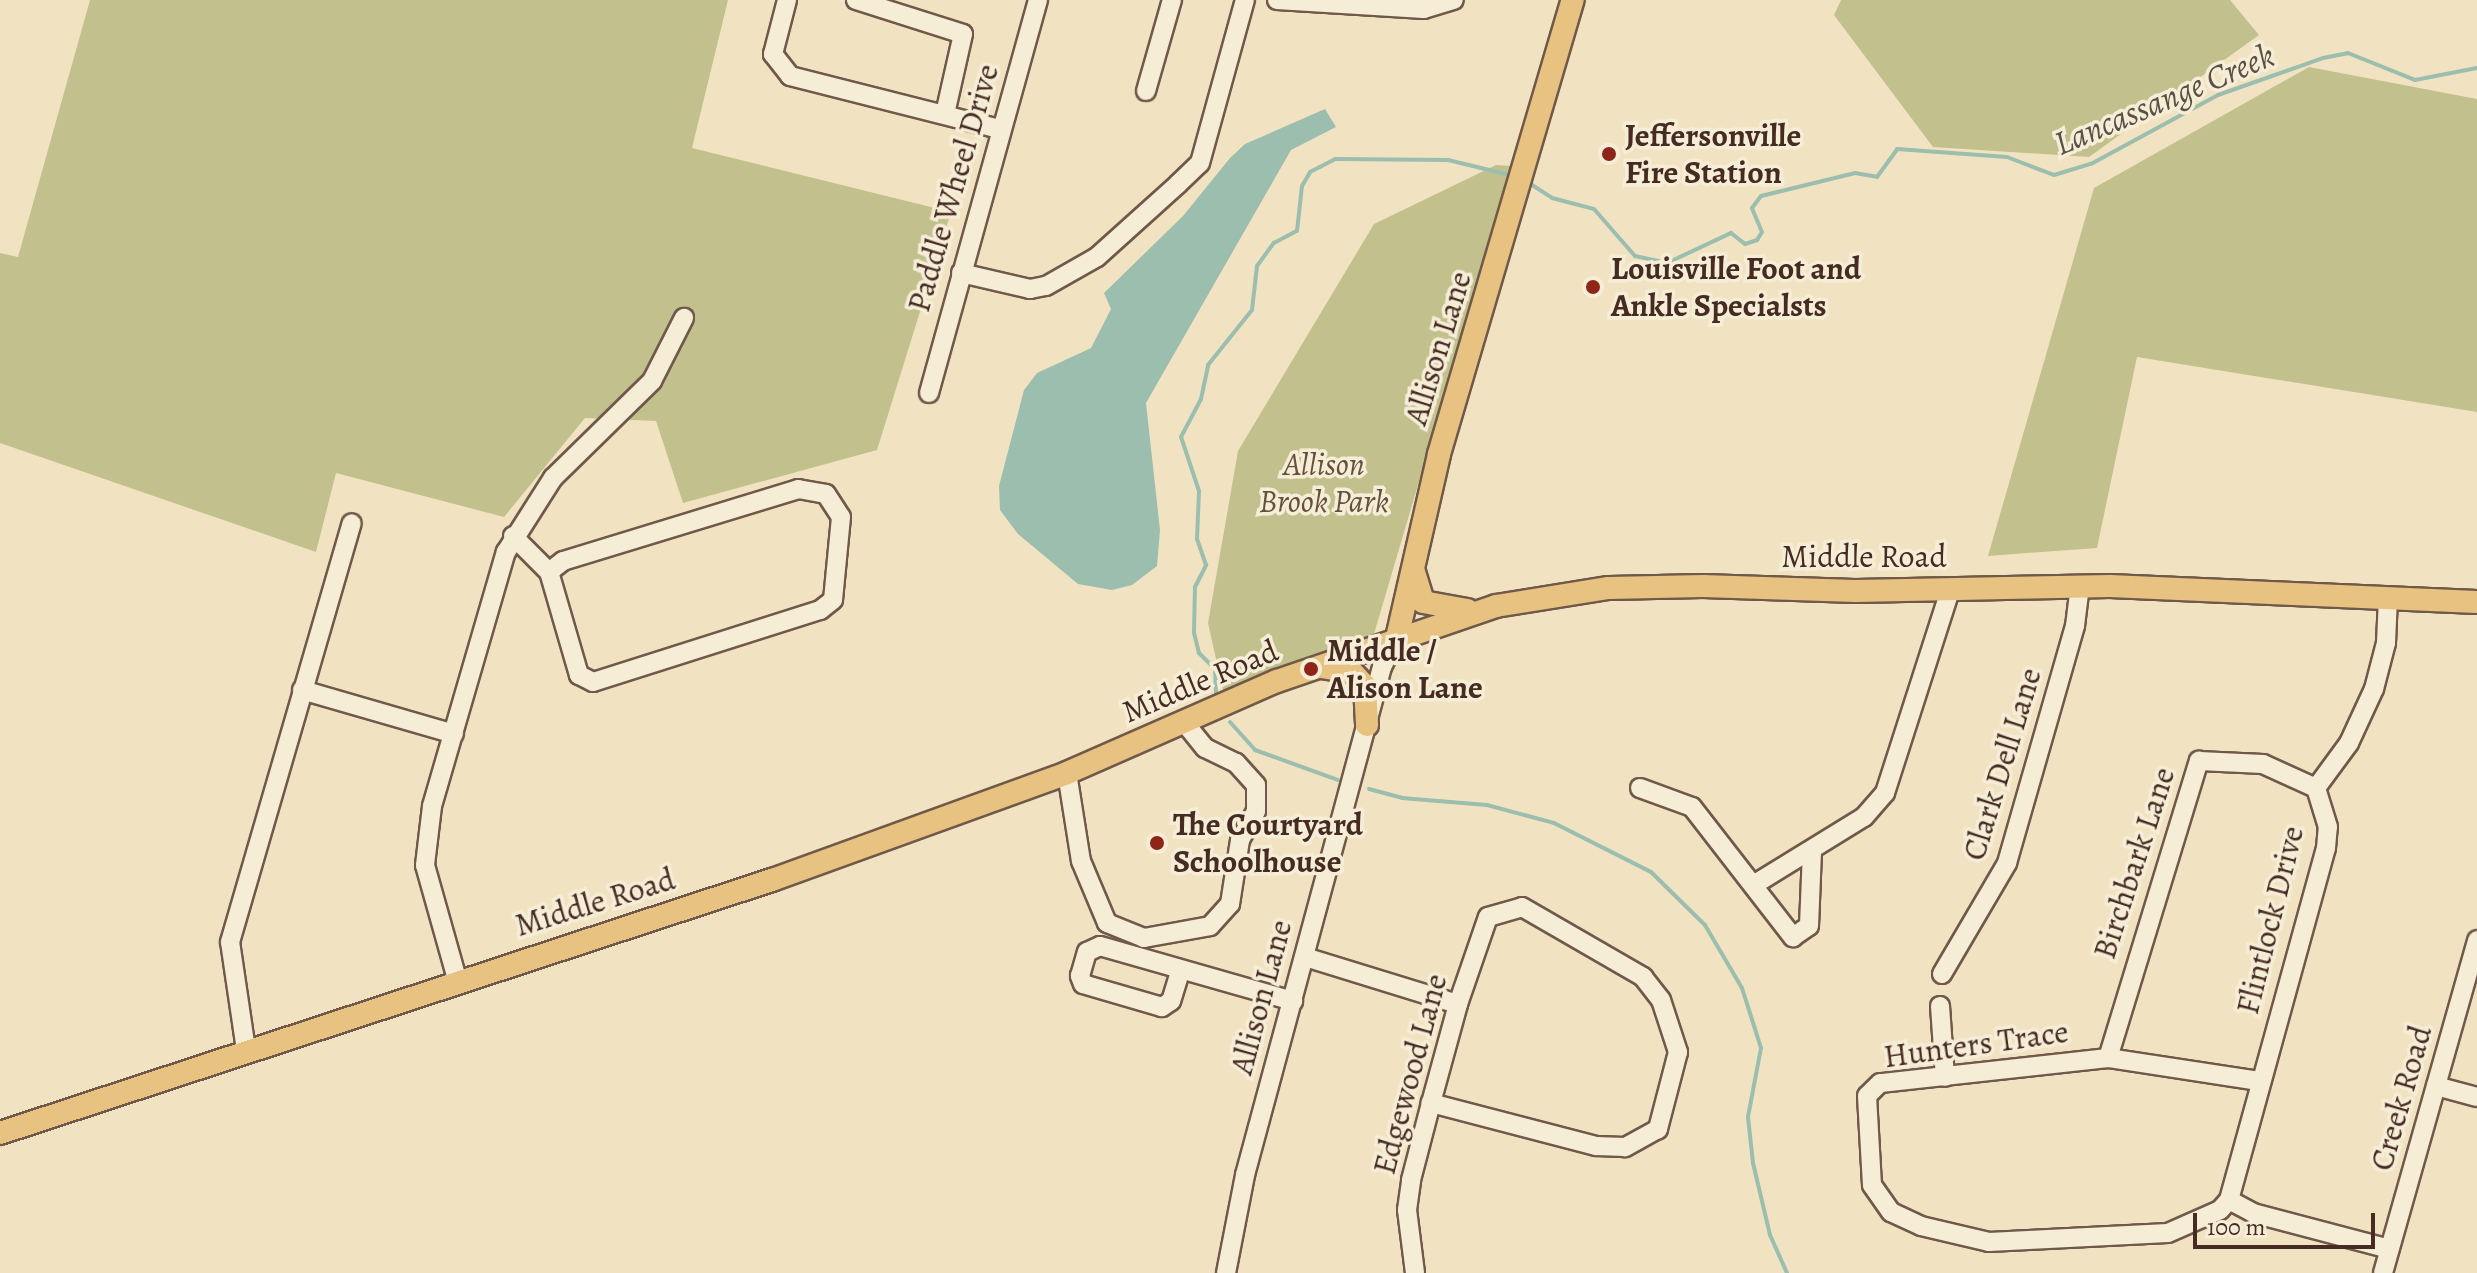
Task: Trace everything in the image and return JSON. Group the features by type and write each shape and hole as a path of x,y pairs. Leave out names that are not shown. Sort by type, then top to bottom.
{"main road":[{"name":"Allison Lane","path":"1397,638 1439,454 1523,179 1573,0"},
{"path":"1413,568 1423,602 1451,612 1480,611"},
{"name":"Middle Road","path":"0,1132 457,979 772,880 1067,773 1316,667 1480,611 1609,588 2080,587 2477,602"},
{"path":"1316,667 1352,672 1365,686 1367,725"}],"street":[{"path":"787,0 773,54 790,76 1000,129"},
{"path":"856,0 963,34 945,114"},
{"name":"Paddle Wheel Drive","path":"929,393 1038,0"},
{"path":"1146,91 1172,0"},
{"path":"961,273 1030,289 1046,286 1097,257 1200,163 1245,0"},
{"path":"1277,0 1424,9 1454,0"},
{"path":"457,979 425,865 432,806 513,536 553,478 652,381 684,318"},
{"path":"513,536 549,572 579,675 593,682 820,610 833,600 841,517 826,494 798,489 563,561 549,572"},
{"path":"246,1050 230,942 352,523"},
{"name":"Clark Dell Lane","path":"1942,974 1953,947 2007,863 2080,587"},
{"path":"1755,884 1864,817 1885,793 1951,588"},
{"name":"Flintlock Drive","path":"2229,1200 2259,1081 2326,848 2328,827 2316,788 2349,743 2374,689 2386,643 2388,598"},
{"name":"Allison Lane","path":"1226,1273 1245,1175 1367,725 1397,638"},
{"path":"302,690 454,734"},
{"path":"1067,773 1081,861 1107,923 1144,938 1210,926 1230,904 1240,840 1256,811 1256,785 1236,763 1205,748 1184,722"},
{"name":"Birchbark Lane","path":"2108,1058 2199,761 2263,764 2316,788"},
{"path":"1640,788 1692,807 1755,884 1789,936 1806,933 1812,850"},
{"name":"Edgewood Lane","path":"1415,1273 1407,1210 1431,1103 1483,924 1509,908 1552,921 1650,983 1678,1052 1658,1129 1639,1144 1596,1146 1431,1103"},
{"name":"Creek Road","path":"2383,1273 2477,940"},
{"path":"1180,972 1171,1001 1162,1007 1081,980 1087,952 1095,946 1293,1001"},
{"path":"1305,957 1458,1004"},
{"path":"1940,1006 1945,1077"},
{"name":"Hunters Trace","path":"2229,1200 2199,1223 2168,1233 2077,1242 1989,1242 1921,1226 1891,1212 1872,1185 1867,1096 1880,1083 2108,1058 2259,1081"},
{"path":"2436,1086 2477,1097"},
{"path":"2229,1200 2253,1213 2389,1249"}],"green space":[{"path":"90,0 728,0 692,148 951,212 877,450 683,503 656,421 585,418 504,517 336,473 316,552 0,443 0,253 18,257"},
{"path":"1841,0 2230,0 2259,35 2089,157 1933,147 1834,15"},
{"path":"2309,67 2477,99 2477,412 2137,357 2097,548 1988,556 2094,188"},
{"name":"Allison Brook Park","path":"1496,165 1512,166 1374,634 1226,704 1208,623 1238,451 1374,224"}],"shaded area":[{"path":"1325,109 1336,127 1291,150 1146,403 1160,530 1157,566 1132,585 1112,590 1078,584 1018,534 1000,510 999,486 1024,390 1037,373 1091,348 1111,309 1104,293 1183,216 1230,158 1245,144"}],"waterway":[{"name":"Lancassange Creek","path":"1526,181 1552,198 1594,209 1635,256 1667,263 1731,233 1745,244 1757,240 1762,232 1752,208 1761,196 1855,173 1877,177 1897,149 2007,157 2054,175 2091,164 2218,95 2323,58 2348,53 2415,80 2477,68"},
{"name":"Lancassange Creek","path":"1216,694 1215,669 1199,653 1194,633 1195,587 1206,565 1197,539 1199,491 1181,437 1201,399 1208,365 1252,310 1257,266 1274,243 1297,231 1302,186 1310,172 1336,159 1448,160 1514,176"},
{"name":"Lancassange Creek","path":"1230,722 1255,750 1338,780"},
{"name":"Lancassange Creek","path":"1369,789 1402,798 1487,805 1554,823 1651,872 1705,925 1742,988 1761,1048 1748,1117 1753,1163 1770,1235 1787,1273"}],"place":[{"name":"Jeffersonville Fire Station","path":"1609,154"},
{"name":"Louisville Foot and Ankle Specialsts","path":"1593,287"},
{"name":"Middle / Alison Lane","path":"1311,669"},
{"name":"The Courtyard Schoolhouse","path":"1157,843"}]}
